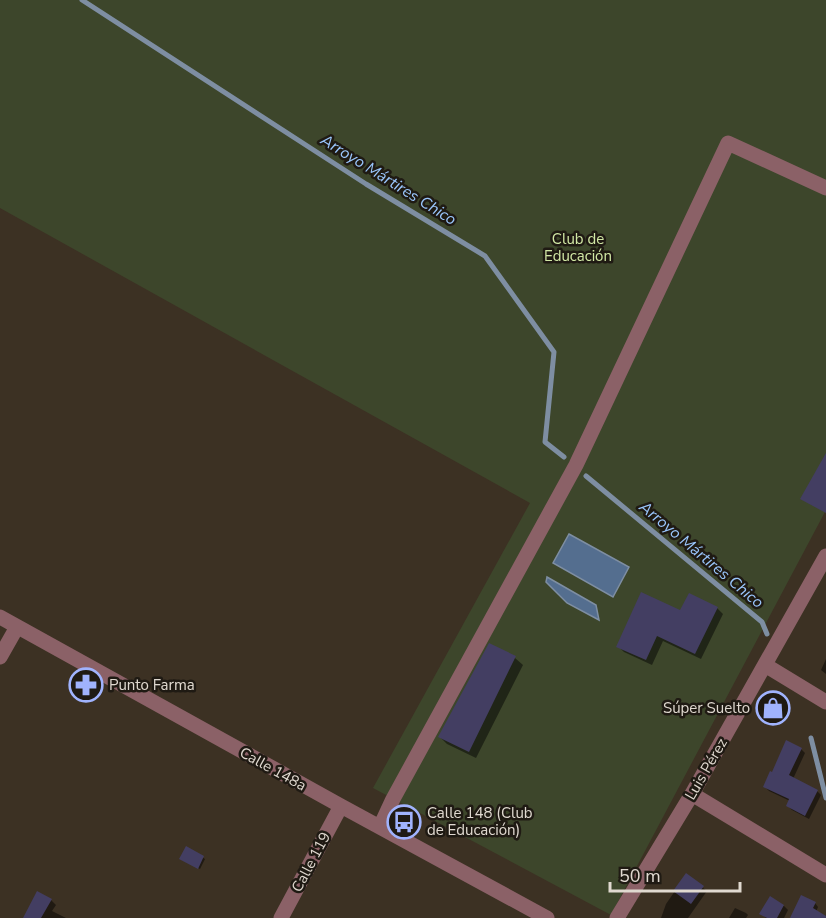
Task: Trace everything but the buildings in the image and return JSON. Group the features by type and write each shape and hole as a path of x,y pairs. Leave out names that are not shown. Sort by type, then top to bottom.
{"street":[{"path":"380,827 393,799 576,465 728,143 826,188"},
{"name":"Luis Pérez","path":"617,918 692,794 826,556"},
{"name":"Calle 148a","path":"0,618 547,918"},
{"path":"0,657 17,627"},
{"path":"765,665 826,702"},
{"path":"692,794 826,875"},
{"name":"Calle 119","path":"281,918 341,806"}],"green space":[{"name":"Club de Educación","path":"0,0 826,0 826,510 611,915 373,788 530,503 0,208"}],"water":[{"path":"569,534 629,567 613,597 553,563"},
{"path":"547,577 596,605 599,620 567,603 546,582"}],"waterway":[{"name":"Arroyo Mártires Chico","path":"82,0 366,184 485,256 554,352 545,442 564,457"},
{"name":"Arroyo Mártires Chico","path":"586,476 762,622 767,634"},
{"name":"Arroyo Mártires Chico","path":"811,738 826,798"}],"place":[{"name":"Punto Farma","path":"86,685"},
{"name":"Súper Suelto","path":"773,708"},
{"name":"Calle 148 (Club de Educación)","path":"404,822"}]}
